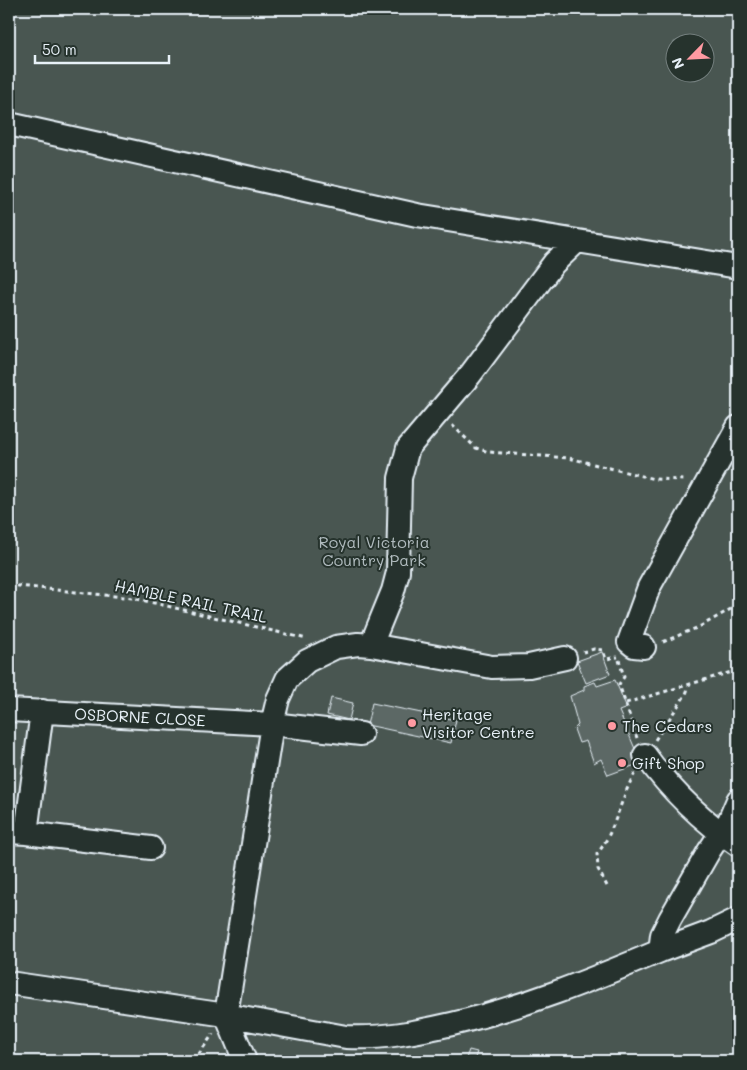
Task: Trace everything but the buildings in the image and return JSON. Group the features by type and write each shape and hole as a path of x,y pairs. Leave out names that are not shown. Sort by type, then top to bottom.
{"lane":[{"path":"9,124 417,215 738,267"},
{"path":"371,645 393,591 398,572 400,478 408,448 470,375 554,263 575,242"},
{"path":"644,646 637,647 630,643 633,626 649,587 738,427"},
{"path":"245,1061 226,1015 272,724 278,699 287,679 307,661 336,647 358,644 492,667 529,666 565,658"},
{"name":"OSBORNE CLOSE","path":"9,710 272,724 361,734"},
{"path":"42,711 17,833 151,848"},
{"path":"645,755 677,795 729,839"},
{"path":"660,951 662,935 670,919 729,839 738,800"},
{"path":"9,982 226,1015 346,1037 365,1038 423,1030 516,1007 711,932 738,919"}],"path":[{"path":"437,412 476,448 489,452 569,458 614,471 654,479 706,483"},
{"name":"HAMBLE RAIL TRAIL","path":"9,585 132,598 336,647"},
{"path":"618,657 624,677 619,684 636,737 645,755"},
{"path":"626,703 738,670"},
{"path":"607,886 598,868 597,854 606,843 622,799 645,755 670,715 686,694 689,686"},
{"path":"194,1061 226,1015"}],"green space":[{"name":"Royal Victoria Country Park","path":"9,9 738,9 738,1061 9,1061"}],"place":[{"name":"Heritage Visitor Centre","path":"412,723"},
{"name":"The Cedars","path":"612,726"},
{"name":"Gift Shop","path":"622,763"}]}
